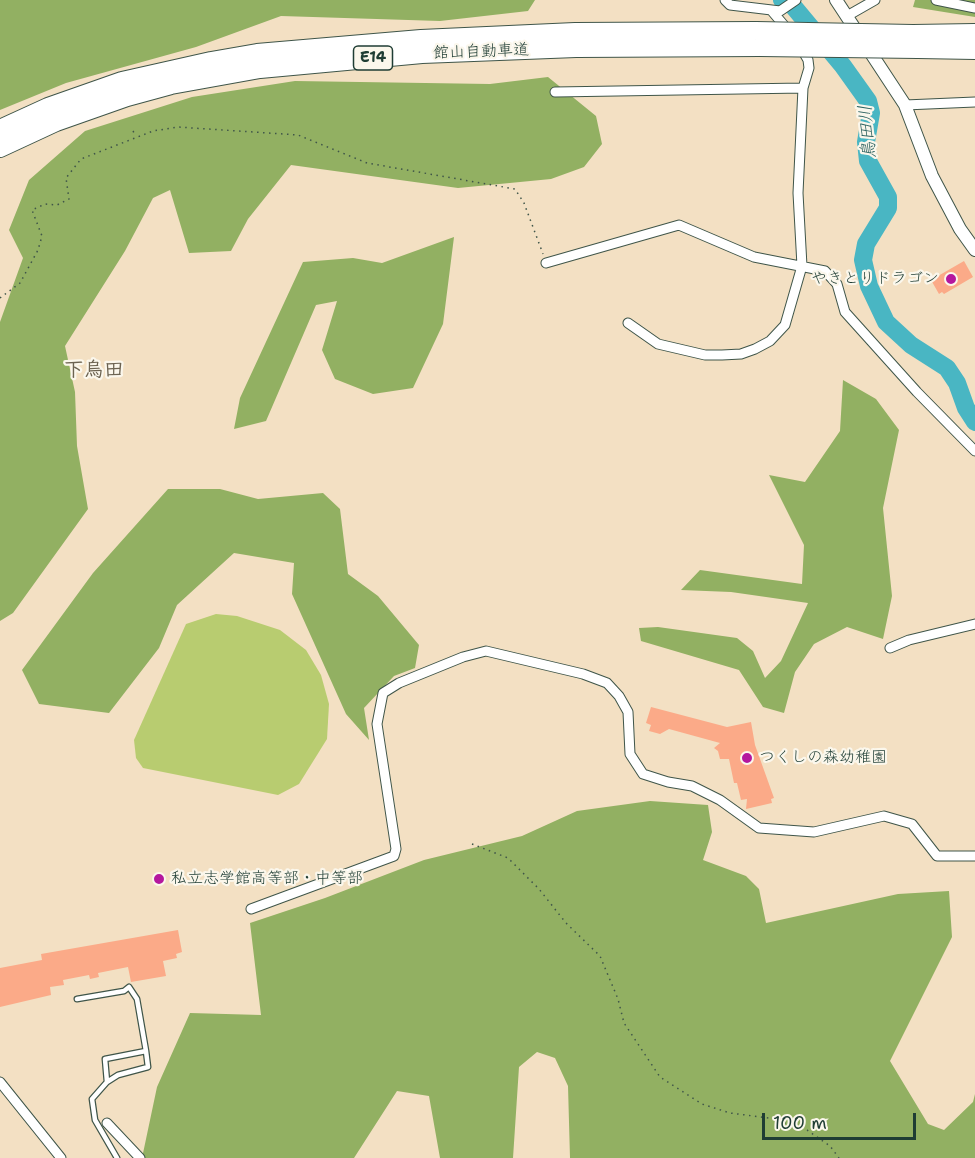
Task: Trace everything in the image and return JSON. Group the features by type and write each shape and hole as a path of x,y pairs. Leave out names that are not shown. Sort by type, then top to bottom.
{"highway":[{"name":"館山自動車道","path":"0,129 48,107 122,81 257,53 421,39 576,33 916,42 975,33"},
{"name":"館山自動車道","path":"0,148 56,122 127,97 171,84 260,69 434,54 758,39"},
{"name":"館山自動車道","path":"916,42 942,50 975,51"}],"street":[{"path":"725,0 730,5 780,11 796,0"},
{"path":"836,0 905,105 932,176 960,229 975,250"},
{"path":"847,16 875,0"},
{"path":"936,0 975,8"},
{"path":"628,323 658,344 705,355 741,354 770,340 785,325 802,266 798,193 803,88 809,68 808,60 793,36 771,10"},
{"path":"555,93 803,88"},
{"path":"905,105 975,102"},
{"path":"546,263 679,225 754,257 825,271 837,284 845,312 917,392 975,451"},
{"path":"890,648 909,640 975,624"},
{"path":"251,909 394,856 396,849 377,724 383,693 441,666 486,651 583,674 607,683 619,696 628,712 630,754 643,774 668,782 692,786 720,800 759,828 814,832 884,816 912,824 937,856 975,856"},
{"path":"0,1082 61,1158"},
{"path":"107,1123 140,1158"}],"lane":[{"path":"77,999 124,991 129,987 137,999 148,1067 118,1075 107,1082 92,1099 95,1120 117,1158"},
{"path":"107,1082 105,1059 146,1051"}],"path":[{"path":"0,298 20,283 38,250 42,236 32,210 45,204 57,205 69,199 66,178 81,159 153,131 178,128 298,135 367,163 514,189 524,203 546,263"},
{"path":"133,131 136,137"},
{"path":"472,844 508,858 539,889 566,923 600,956 618,999 624,1023 660,1077 702,1104 730,1113 769,1118 807,1130 830,1146 839,1158"}],"green space":[{"path":"0,0 535,0 528,11 440,21 281,16 196,47 66,83 0,110"},
{"path":"915,0 975,0 975,17 913,7"},
{"path":"548,77 596,116 602,144 584,167 551,179 458,188 291,165 248,219 231,251 189,253 170,190 153,198 125,251 65,346 75,392 77,446 88,509 13,613 0,621 0,322 23,258 9,230 29,180 85,131 192,97 295,81 490,84"},
{"path":"454,237 443,324 413,388 373,394 335,379 322,350 337,301 316,305 266,421 234,429 240,398 303,262 353,258 382,263"},
{"path":"843,380 876,399 899,430 883,508 892,596 883,639 847,627 814,644 795,672 784,713 763,707 739,670 641,641 639,628 658,627 737,638 753,651 765,678 781,661 808,603 731,592 681,590 700,570 802,584 804,545 769,475 805,482 840,431"},
{"path":"168,489 220,489 258,499 323,493 340,509 348,574 378,596 419,645 415,668 394,676 364,708 369,740 346,714 292,594 294,563 234,553 177,605 159,648 109,713 39,704 22,670 93,573"},
{"path":"216,614 237,616 280,630 306,650 321,675 329,704 327,739 299,784 278,795 143,768 136,758 134,740 186,624"},
{"path":"650,801 708,805 712,832 703,860 746,876 759,889 766,923 898,894 949,891 952,937 890,1061 928,1124 944,1130 973,1102 975,1094 975,1158 570,1158 568,1086 555,1058 537,1052 519,1067 513,1158 440,1158 429,1096 397,1091 354,1158 142,1158 157,1087 190,1013 261,1015 250,923 325,898 424,860 522,836 577,811"}],"building":[{"name":"やきとりドラゴン","path":"964,261 973,277 944,294 942,292 939,294 931,280"},
{"name":"つくしの森幼稚園","path":"651,707 727,727 751,722 755,745 774,798 771,799 772,803 746,809 747,799 741,800 737,783 734,783 729,759 720,759 718,751 714,748 720,743 669,729 660,734 649,731 651,725 646,723"},
{"path":"178,930 182,952 176,954 177,958 163,961 166,976 131,982 128,967 98,973 99,977 90,979 89,975 63,980 64,985 50,987 51,995 0,1007 0,968 42,960 41,954"}],"waterway":[{"name":"鳥田川","path":"782,0 793,6 843,66 868,101 871,113 866,142 868,161 888,197 888,208 866,244 863,260 869,286 886,322 911,345 947,368 957,383 966,408 975,422"}],"place":[{"name":"やきとりドラゴン","path":"951,279"},
{"name":"つくしの森幼稚園","path":"747,758"},
{"name":"私立志学館高等部・中等部","path":"159,879"}],"district":[{"name":"下烏田","path":"94,371"}]}
